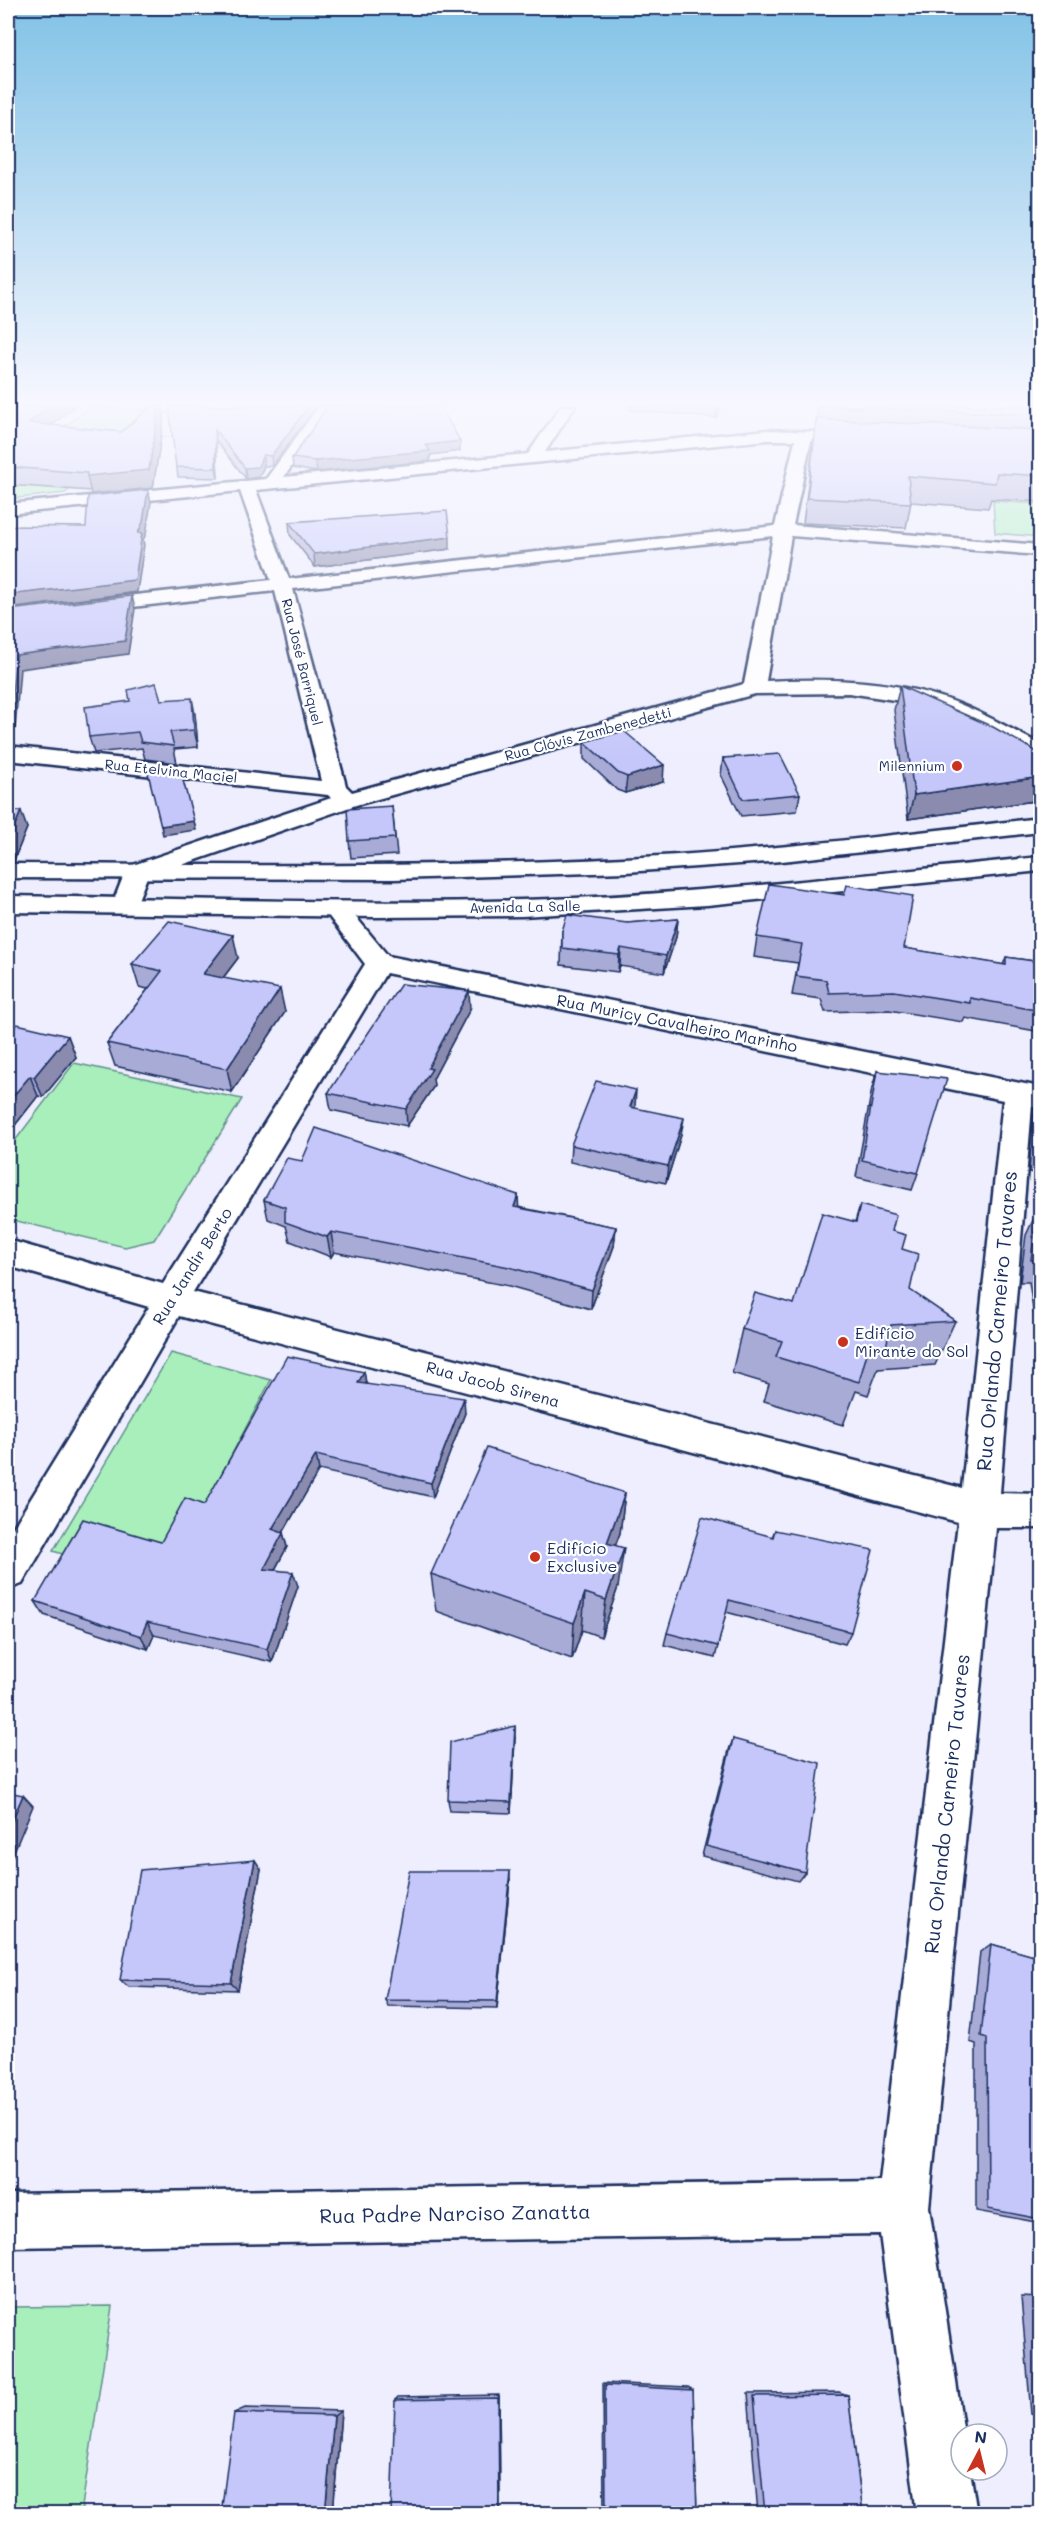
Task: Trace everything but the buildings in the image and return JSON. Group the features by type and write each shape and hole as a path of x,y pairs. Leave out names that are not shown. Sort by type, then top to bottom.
{"street":[{"name":"Rua José Barriquel","path":"260,524 283,587 342,795"},
{"path":"754,688 784,524"},
{"path":"8,615 283,587 783,530 1041,550"},
{"name":"Rua Clóvis Zambenedetti","path":"136,872 342,795 754,688 810,685 863,686 886,691 942,704 1041,753"},
{"name":"Rua Etelvina Maciel","path":"8,753 342,795"},
{"path":"8,871 341,873 627,865 802,853 1041,825"},
{"path":"802,853 821,886"},
{"name":"Avenida La Salle","path":"8,904 337,910 592,906 711,899 1041,864"},
{"path":"125,905 136,872"},
{"path":"337,910 379,963"},
{"name":"Rua Muricy Cavalheiro Marinho","path":"379,963 1029,1095"},
{"name":"Rua Jandir Berto","path":"8,1571 171,1300 379,963"},
{"name":"Rua Orlando Carneiro Tavares","path":"947,2514 903,2207 979,1510 1029,1095"},
{"name":"Rua Jacob Sirena","path":"8,1253 171,1300 979,1510 1041,1511"},
{"name":"Rua Padre Narciso Zanatta","path":"8,2221 903,2207"}],"green space":[{"path":"994,524 1040,524 1040,537 995,533"},
{"path":"74,1063 242,1099 154,1240 125,1247 8,1219 8,1150"},
{"path":"171,1353 271,1380 163,1585 53,1551"},
{"path":"112,2306 81,2513 8,2513 8,2307"}],"place":[{"name":"Milennium","path":"957,766"},
{"name":"Edifício Mirante do Sol","path":"843,1342"},
{"name":"Edifício Exclusive","path":"535,1557"}]}
